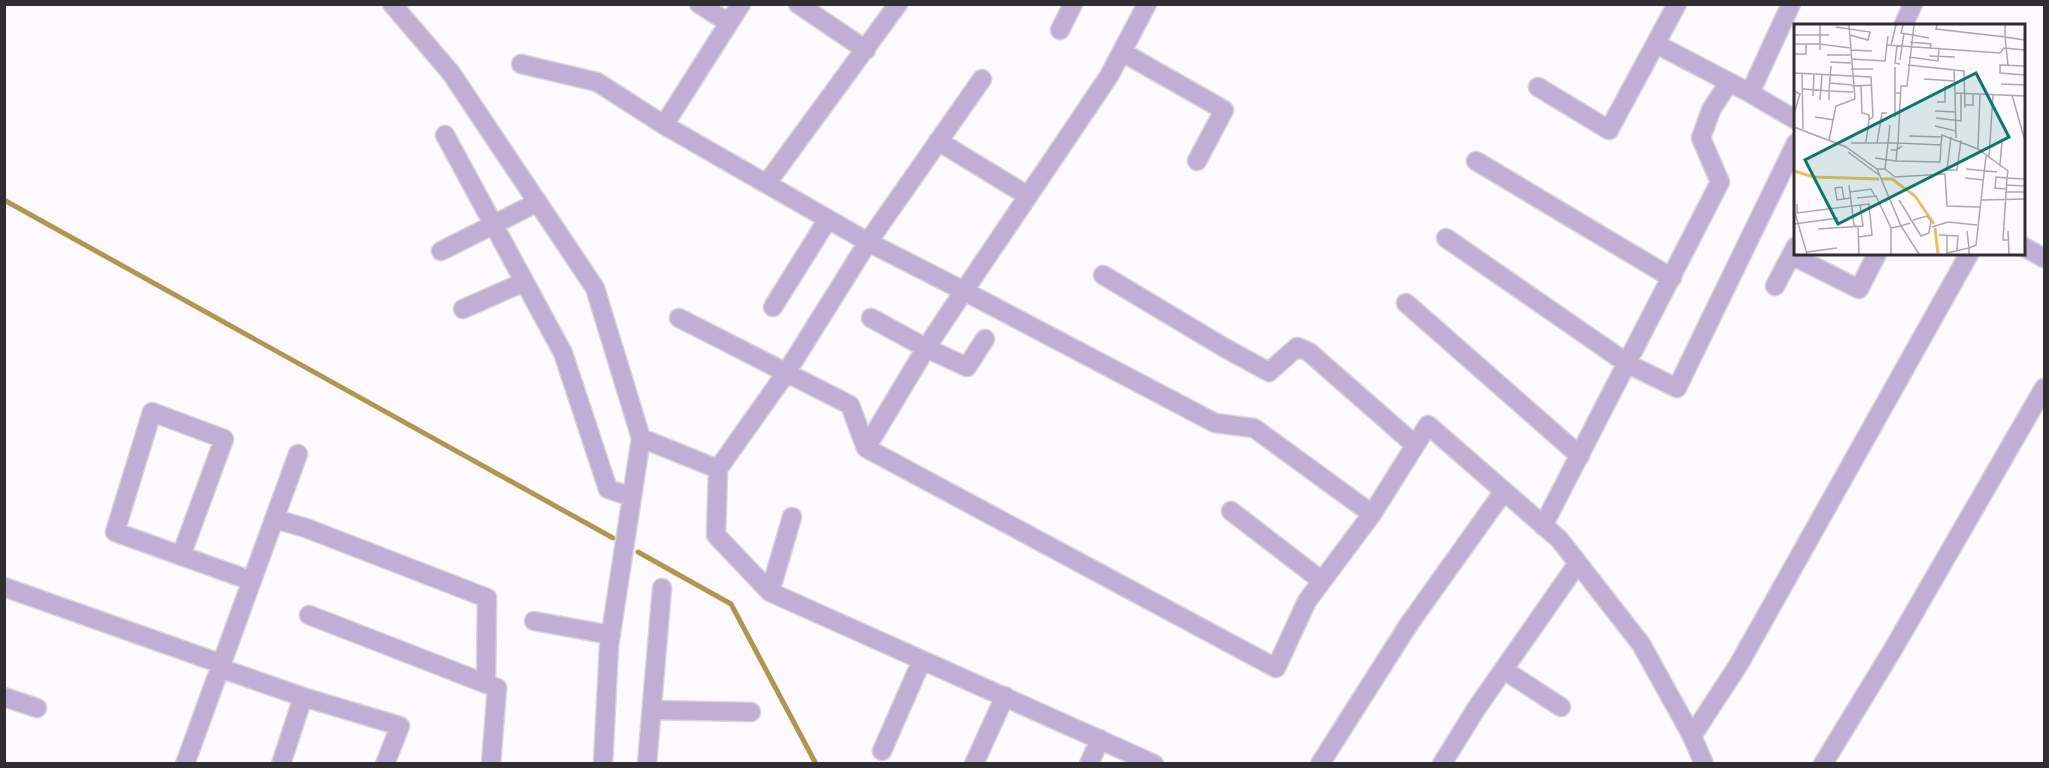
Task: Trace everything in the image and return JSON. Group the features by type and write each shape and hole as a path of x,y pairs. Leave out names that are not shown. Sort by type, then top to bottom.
{"street":[{"path":"392,4 451,73 596,288 641,438 611,635 603,764"},
{"path":"699,4 729,22"},
{"path":"664,125 741,4"},
{"path":"798,4 866,50"},
{"path":"767,183 898,4"},
{"path":"1060,30 1072,4"},
{"path":"866,448 926,348 1109,75 1147,4"},
{"path":"1538,87 1609,130 1677,4"},
{"path":"1750,93 1791,4"},
{"path":"1904,24 1913,4"},
{"path":"1656,44 1794,119"},
{"path":"1122,52 1224,110 1197,161"},
{"path":"521,64 597,82 664,125 868,242 1215,423 1254,428 1372,514"},
{"path":"982,79 868,242 786,374 718,469 716,535 770,592 1154,764"},
{"path":"1543,526 1720,182 1701,138 1712,110 1729,82"},
{"path":"445,135 564,353 608,489 633,497"},
{"path":"938,141 1028,196"},
{"path":"1446,238 1628,364 1677,388 1794,147"},
{"path":"1476,161 1672,278"},
{"path":"441,251 538,202"},
{"path":"772,307 828,219"},
{"path":"2025,248 2044,258"},
{"path":"1775,286 1793,250"},
{"path":"1801,255 1859,289 1876,255"},
{"path":"1692,736 1739,664 1968,255"},
{"path":"1103,275 1224,348 1269,372 1296,347 1309,352 1416,445"},
{"path":"463,309 524,282"},
{"path":"1406,303 1580,456"},
{"path":"679,318 850,405 866,448 1276,669 1307,601 1372,514 1428,425 1559,539 1641,644 1692,736 1704,764"},
{"path":"871,318 967,367 984,339"},
{"path":"1823,764 1892,651 2044,388"},
{"path":"181,556 224,439 152,412 115,532 181,556 252,581"},
{"path":"641,438 718,469"},
{"path":"185,764 298,454"},
{"path":"1320,764 1409,624 1504,491"},
{"path":"1231,511 1322,581"},
{"path":"770,592 792,517"},
{"path":"274,519 306,528 487,598 486,684"},
{"path":"1442,764 1578,563"},
{"path":"4,587 303,697 400,726 385,764"},
{"path":"646,764 662,588"},
{"path":"309,615 497,688 491,764"},
{"path":"534,621 611,635"},
{"path":"882,751 922,660"},
{"path":"1504,670 1561,707"},
{"path":"974,764 1005,696"},
{"path":"4,697 37,708"},
{"path":"281,764 303,697"},
{"path":"652,710 751,712"},
{"path":"1089,764 1100,739"}],"waterway":[{"path":"4,200 613,538"},
{"path":"638,552 731,604 816,764"}]}
